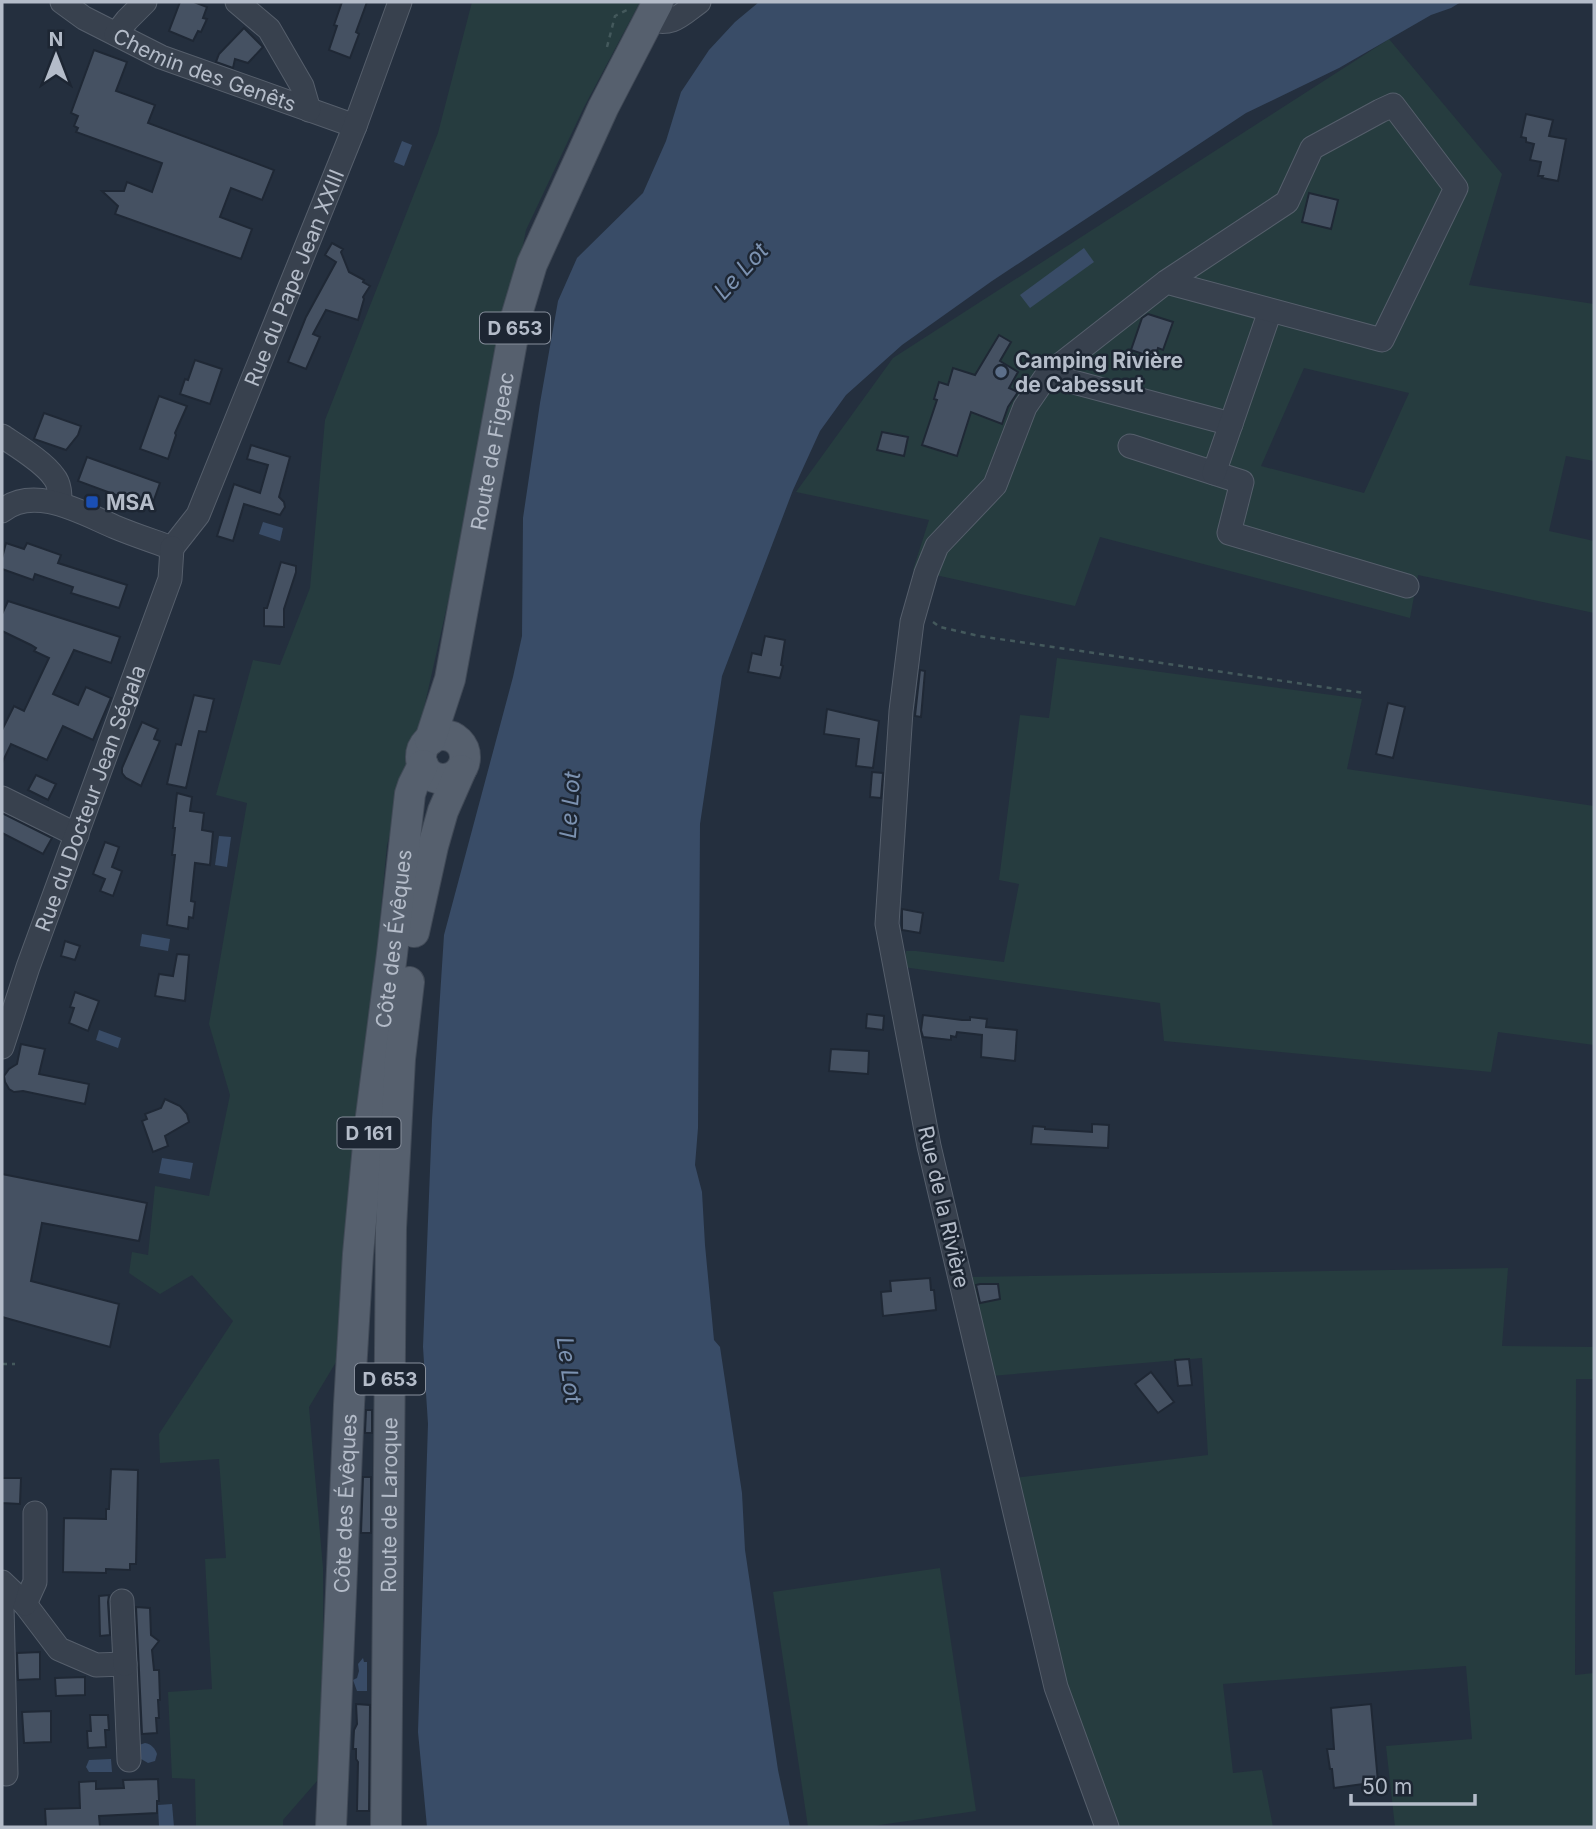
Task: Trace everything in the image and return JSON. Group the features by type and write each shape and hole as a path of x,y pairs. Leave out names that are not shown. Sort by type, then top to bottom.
{"main road":[{"name":"Route de Figeac","path":"441,758 450,716 450,679 517,314 532,264 603,108 653,10"},
{"name":"Route de Laroque","path":"386,1827 391,1228 400,1059 414,932 419,852 441,758"},
{"name":"Côte des Évêques","path":"331,1827 349,1405 359,1241 370,1124 410,794 413,785 441,758"}],"street":[{"path":"117,34 145,2"},
{"path":"237,2 269,29 302,86 309,110"},
{"name":"Rue du Pape Jean XXIII","path":"172,548 198,515 355,126 400,2"},
{"path":"653,10 658,22 671,22 699,2"},
{"name":"Chemin des Genêts","path":"71,5 84,18 161,57 355,126"},
{"name":"Rue de la Rivière","path":"1107,1827 1056,1687 929,1146 887,924 901,711 912,622 937,546 995,485 1025,407 1047,375 1166,282 1287,202 1312,148 1393,105 1455,188 1382,340 1270,310"},
{"path":"1166,282 1270,310 1214,473"},
{"path":"1047,375 1231,424"},
{"path":"2,436 27,452 55,478 60,492 60,503"},
{"path":"1130,446 1242,482 1229,533 1407,586"},
{"path":"2,510 29,499 60,503 172,548"},
{"name":"Rue du Docteur Jean Ségala","path":"2,1047 31,958 170,579 172,548"},
{"path":"2,798 77,835"},
{"path":"25,1604 35,1582 35,1513"},
{"path":"5,1585 25,1604 59,1649 96,1665 125,1664"},
{"path":"5,1585 2,1605 6,1774"},
{"path":"122,1601 129,1760"}],"path":[{"path":"915,611 940,627 979,636 1364,692"},
{"path":"2,1364 15,1364"}],"green space":[{"path":"472,2 640,2 584,107 526,230 473,491 419,730 387,845 339,1357 309,1407 323,1568 324,1773 283,1820 283,1827 196,1827 195,1779 172,1778 168,1692 212,1689 205,1559 226,1558 219,1459 160,1463 159,1434 233,1321 192,1275 160,1294 129,1273 132,1252 148,1255 155,1186 209,1196 230,1095 209,1024 247,803 216,795 253,660 280,665 310,588 325,420 438,133"},
{"path":"1389,39 1502,174 1469,285 1594,304 1594,461 1566,456 1549,531 1594,541 1594,613 1418,575 1410,618 1100,537 1075,606 913,570 929,520 796,492 893,358","holes":["1304,368 1409,393 1364,493 1261,466"]},
{"path":"1057,658 1362,699 1347,769 1594,806 1594,1045 1498,1032 1491,1072 1164,1041 1160,1003 903,967 906,951 1004,962 1019,884 999,880 1020,715 1049,718"},
{"path":"1508,1268 1502,1346 1594,1347 1594,1379 1576,1379 1575,1675 1594,1673 1594,1827 1395,1827 1386,1746 1472,1739 1466,1666 1223,1684 1233,1773 1262,1770 1273,1827 1116,1827 1061,1671 1013,1478 1208,1455 1202,1358 991,1376 968,1277"},
{"path":"940,1568 976,1811 866,1827 808,1827 773,1592"}],"water":[{"name":"Le Lot","path":"759,2 1461,2 1431,15 1339,68 1246,113 992,281 902,345 846,395 820,431 793,490 722,676 700,824 698,1128 695,1165 702,1192 714,1340 720,1347 742,1493 745,1550 778,1770 790,1827 427,1827 418,1732 428,1424 423,1347 432,1120 444,935 522,636 523,518 558,301 577,258 643,193 666,141 681,92 709,50 735,22"},
{"path":"402,141 412,145 404,166 394,162"},
{"path":"1084,248 1094,262 1030,308 1020,295"},
{"path":"263,522 283,528 280,541 259,534"},
{"path":"219,836 231,837 227,867 215,865"},
{"path":"142,934 170,939 168,951 140,946"},
{"path":"99,1030 121,1038 118,1048 96,1040"},
{"path":"162,1158 193,1163 190,1179 159,1173"},
{"path":"363,1658 364,1662 367,1662 367,1691 357,1691 353,1680 357,1678 358,1664"},
{"path":"145,1743 155,1750 155,1761 148,1763 136,1756 136,1746"},
{"path":"111,1759 112,1772 89,1772 86,1767 89,1760"},
{"path":"172,1804 174,1827 159,1827 158,1805"}],"building":[{"path":"180,2 194,2 207,7 203,18 207,19 193,41 169,31"},
{"path":"342,2 367,2 350,58 329,50"},
{"path":"244,28 263,47 248,63 235,59 233,68 216,62 219,54"},
{"path":"94,50 127,62 116,91 155,105 148,123 274,170 262,200 231,188 220,217 252,229 241,259 115,214 118,206 102,191 124,191 127,182 152,192 162,163 76,132 78,128 74,126 78,116 71,113"},
{"path":"1526,114 1553,120 1549,136 1566,139 1558,181 1538,176 1541,162 1530,160 1534,144 1521,137"},
{"path":"1309,193 1338,200 1331,229 1302,222"},
{"path":"332,243 343,249 341,252 349,272 370,286 363,297 358,320 326,310 313,334 320,337 306,369 288,362 306,317 336,262 325,255"},
{"path":"1148,314 1173,322 1163,350 1158,348 1155,358 1131,350 1142,318"},
{"path":"999,335 1011,342 1000,361 1018,372 1009,388 1018,392 1008,407 1002,424 971,412 957,456 922,445 937,400 934,399 939,382 948,385 953,368 975,375"},
{"path":"195,360 222,369 210,404 180,394"},
{"path":"159,396 187,406 175,433 168,459 140,449"},
{"path":"44,413 81,426 78,435 66,450 34,439"},
{"path":"882,432 908,437 904,456 877,450"},
{"path":"251,445 290,457 279,497 285,507 280,515 244,504 233,541 217,536 234,484 260,493 268,465 247,459"},
{"path":"87,457 160,483 151,508 78,481"},
{"path":"6,543 24,549 27,543 61,555 58,563 127,585 119,608 71,593 73,587 35,574 33,580 2,569"},
{"path":"281,562 296,566 284,609 284,627 264,626 264,608 267,608"},
{"path":"8,601 120,637 111,663 74,650 53,694 78,705 86,687 111,698 93,740 63,726 47,760 11,744 2,763 2,730 14,706 24,711 49,658 34,651 36,648 31,645 2,631 2,614"},
{"path":"765,636 785,640 780,678 748,672 752,653 761,655"},
{"path":"920,670 925,671 921,717 915,716"},
{"path":"194,695 214,699 206,732 199,731 186,788 167,784 176,744 181,745"},
{"path":"1388,703 1405,707 1393,758 1376,754"},
{"path":"827,709 879,721 873,768 856,766 859,739 824,734"},
{"path":"142,722 158,729 154,739 160,741 141,786 126,778 122,768"},
{"path":"872,772 883,773 881,798 870,797"},
{"path":"36,775 56,784 48,800 28,790"},
{"path":"177,793 192,797 190,811 204,813 202,830 213,832 210,865 195,863 191,901 195,902 188,929 167,925 175,855 172,855"},
{"path":"2,813 52,838 43,854 2,833"},
{"path":"105,842 119,847 112,867 122,871 113,896 100,891 105,879 93,874"},
{"path":"902,909 923,913 920,933 902,930"},
{"path":"65,941 80,946 75,960 61,956"},
{"path":"177,954 189,955 185,1001 155,996 159,974 173,976"},
{"path":"75,992 99,1001 88,1031 69,1023"},
{"path":"867,1014 884,1016 883,1030 866,1028"},
{"path":"923,1015 962,1020 970,1020 970,1017 987,1019 986,1027 1017,1030 1015,1061 981,1057 982,1035 957,1032 956,1037 951,1036 951,1040 923,1037"},
{"path":"21,1044 45,1049 39,1074 89,1084 85,1104 9,1089 4,1076 17,1064"},
{"path":"831,1049 869,1051 868,1074 829,1071"},
{"path":"165,1099 180,1106 187,1114 189,1122 165,1136 168,1146 153,1152 142,1121 147,1119 145,1114 161,1108"},
{"path":"1092,1124 1109,1125 1108,1148 1031,1144 1033,1126 1092,1132"},
{"path":"2,1174 147,1203 139,1241 42,1223 31,1281 119,1304 110,1347 2,1317"},
{"path":"930,1278 936,1310 883,1316 881,1292 891,1291 890,1281"},
{"path":"998,1284 1000,1299 980,1303 976,1285"},
{"path":"1189,1359 1192,1385 1178,1386 1175,1360"},
{"path":"1151,1372 1174,1402 1158,1413 1135,1384"},
{"path":"366,1410 372,1410 372,1433 365,1433"},
{"path":"111,1469 138,1470 136,1564 130,1564 130,1570 106,1569 106,1573 63,1572 64,1518 106,1519"},
{"path":"363,1477 371,1477 371,1533 361,1533"},
{"path":"2,1478 21,1478 20,1504 2,1503"},
{"path":"109,1595 110,1635 100,1636 99,1596"},
{"path":"136,1607 150,1608 151,1635 159,1641 152,1650 154,1670 159,1670 157,1733 142,1734"},
{"path":"40,1652 40,1679 18,1680 17,1653"},
{"path":"85,1677 85,1695 56,1696 55,1678"},
{"path":"356,1704 370,1705 369,1811 357,1811 358,1762 356,1749 353,1749 357,1724"},
{"path":"1371,1704 1378,1782 1334,1788 1327,1749 1334,1749 1331,1708"},
{"path":"51,1711 51,1742 24,1743 22,1712"},
{"path":"90,1715 108,1715 106,1747 88,1748"},
{"path":"158,1779 157,1813 99,1816 100,1827 46,1827 45,1809 80,1808 79,1782 96,1781 96,1789 124,1788 123,1780"}],"place":[{"name":"Camping Rivière de Cabessut","path":"1001,372"},
{"name":"MSA","path":"92,502"}]}
